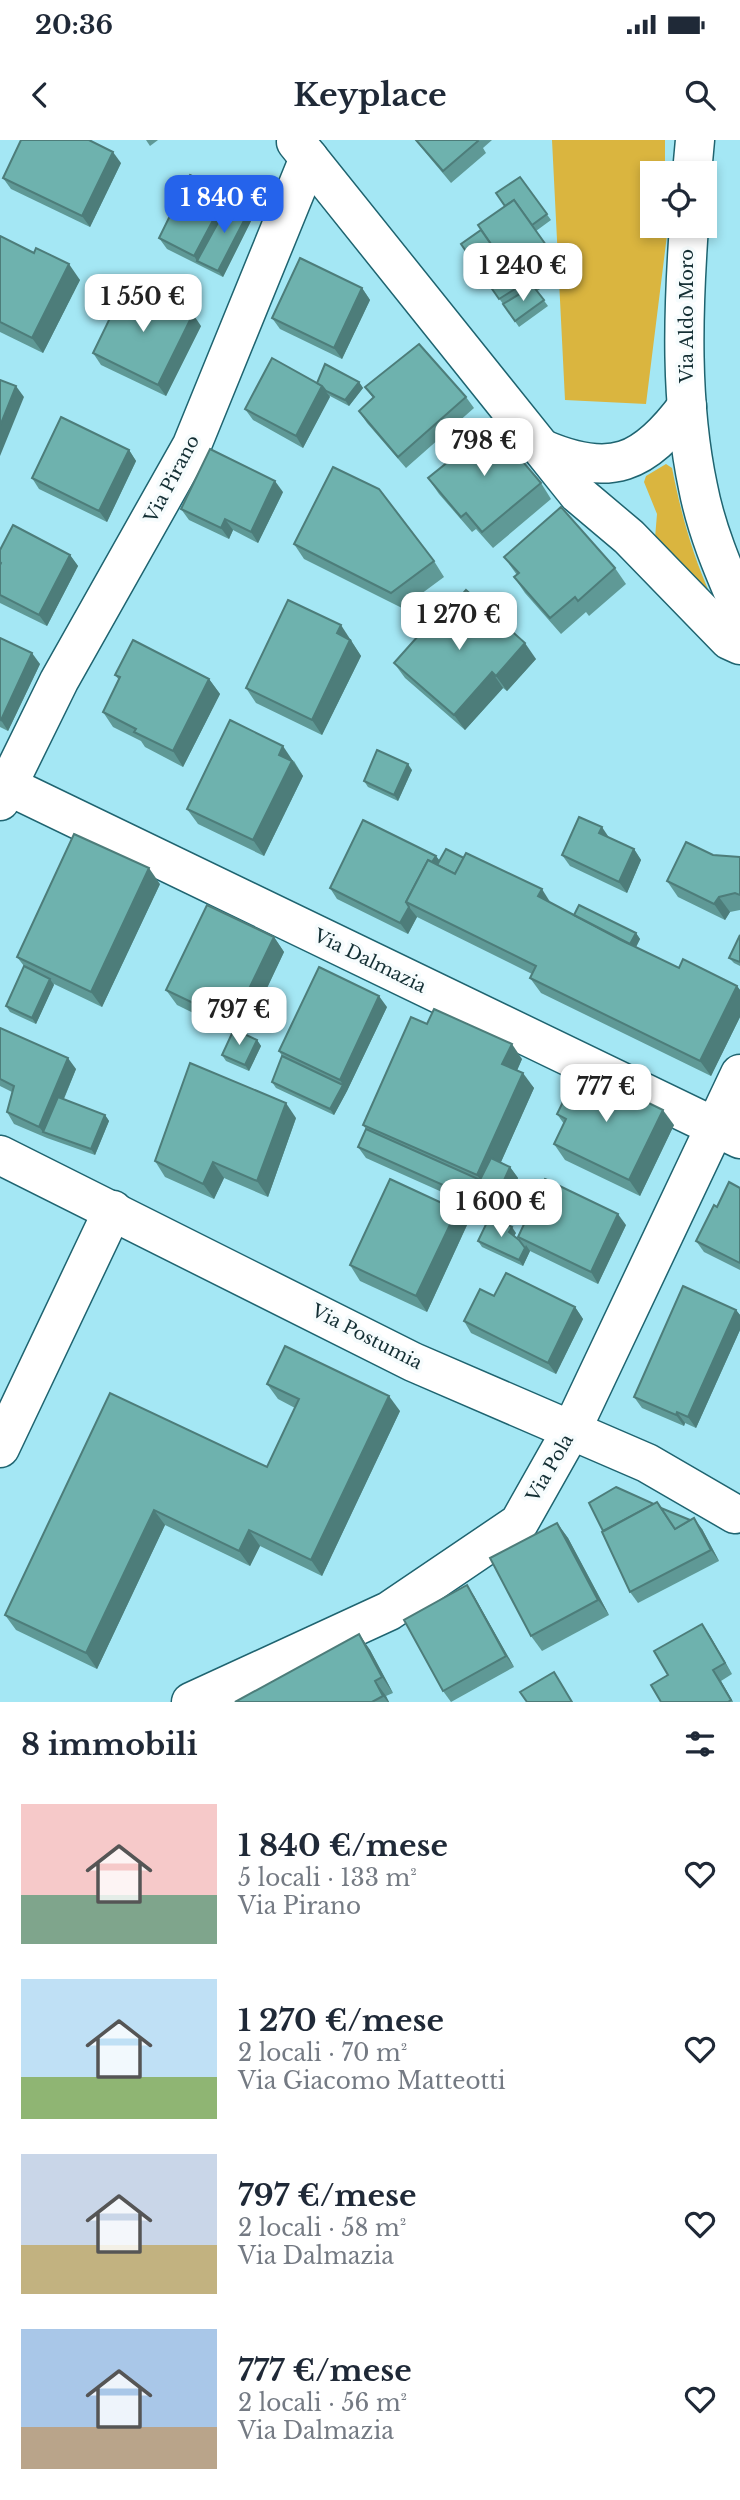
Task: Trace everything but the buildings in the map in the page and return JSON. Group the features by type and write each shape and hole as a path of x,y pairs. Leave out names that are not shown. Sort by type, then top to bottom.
{"street":[{"path":"693,161 695,140"},
{"path":"302,149 489,386 579,494 629,537 729,640 740,645"},
{"name":"Via Pirano","path":"2,790 59,681 192,445 302,149"},
{"name":"Via Aldo Moro","path":"688,238 684,288 687,406 698,487 711,537 740,608"},
{"path":"543,449 594,465 616,463 645,451 665,436 687,406"},
{"name":"Via Dalmazia","path":"2,790 728,1133"},
{"name":"Via Pola","path":"191,1702 389,1611 519,1523 572,1429 728,1133 740,1074"},
{"name":"Via Postumia","path":"0,1155 413,1362 647,1463 735,1514"},
{"path":"0,1448 113,1210"}],"shaded area":[{"path":"552,140 665,140 665,161 640,161 640,238 667,238 646,404 565,400"},
{"path":"666,464 672,468 688,533 711,596 655,538 657,514 644,482 646,476"}]}
